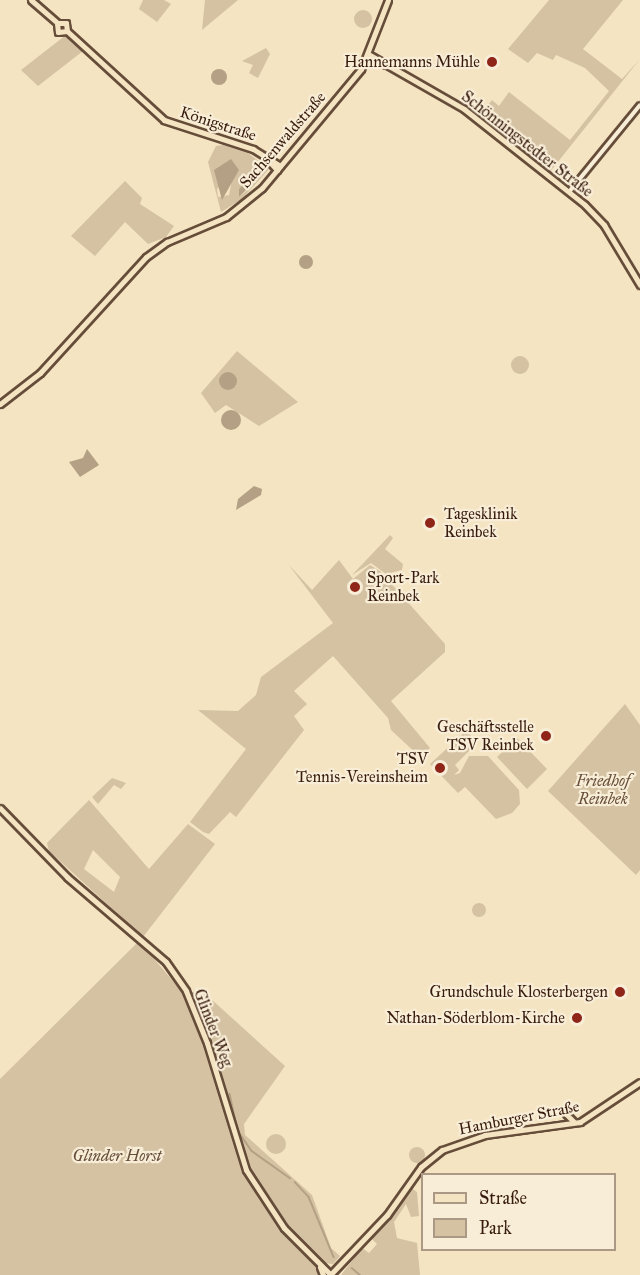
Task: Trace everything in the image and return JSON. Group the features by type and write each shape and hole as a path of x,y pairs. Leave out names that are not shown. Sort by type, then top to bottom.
{"main road":[{"name":"Königstraße","path":"31,0 57,23 66,23 67,31 164,120 262,154 271,159 279,168"},
{"name":"Sachsenwaldstraße","path":"0,405 40,373 146,257 234,212 279,168 361,69 388,0"},
{"path":"368,54 375,62 395,68"},
{"name":"Schönningstedter Straße","path":"368,54 464,109 568,193 602,222 640,285"},
{"path":"361,69 375,62"},
{"path":"262,154 279,168"},
{"path":"271,159 289,156"},
{"name":"Glinder Weg","path":"0,808 176,976 207,1043 246,1170 294,1238 322,1267 333,1273"},
{"name":"Hamburger Straße","path":"333,1273 376,1227 417,1171 466,1139 575,1123 640,1082"},
{"path":"566,1114 575,1123"},
{"path":"322,1267 333,1273"}],"street":[{"path":"568,193 640,105"}],"green space":[{"path":"143,0 164,0 171,4 157,22 139,9"},
{"path":"205,0 238,0 202,30"},
{"path":"549,0 623,0 583,49 622,79 640,59 549,173 479,117 492,100 499,106 509,92 570,140 609,91 585,68 556,55 553,60 537,53 528,63 508,49"},
{"path":"363,10 369,13 372,19 369,25 363,28 357,25 354,19 357,13"},
{"path":"66,35 83,51 38,86 21,70"},
{"path":"266,48 270,54 258,78 249,73 253,65 242,61"},
{"path":"223,145 248,153 269,169 242,199 221,212 208,162 216,146","holes":["261,172 250,188 239,197 239,189","233,175 229,195 218,197 217,189"]},
{"path":"125,181 142,198 140,204 174,226 166,237 148,244 125,222 95,256 71,236"},
{"path":"237,351 298,402 259,426 226,405 215,413 201,393"},
{"path":"516,356 524,356 529,361 527,372 516,374 511,369 511,361"},
{"path":"390,535 393,538 385,549 403,564 402,570 386,574 371,563 352,575"},
{"path":"339,560 353,579 370,565 380,571 445,644 445,652 391,701 430,748 420,757 391,730 388,718 333,656 294,691 307,704 294,716 304,730 236,817 230,812 209,834 203,832 190,822 246,749 198,710 238,711 256,695 261,677 333,623 288,564 312,590"},
{"name":"Friedhof Reinbek","path":"625,704 640,725 640,870 636,875 548,791"},
{"path":"466,731 478,742 455,765 459,770 454,775 460,773 469,756 488,756 519,790 520,804 512,813 496,819 465,787 458,793 430,764"},
{"path":"517,738 547,769 527,789 497,757"},
{"path":"112,778 126,783 121,789 114,785 98,804 92,797"},
{"path":"89,800 149,869 188,824 215,844 143,937 49,851 47,843","holes":["93,850 120,877 114,892 84,869"]},
{"path":"479,903 484,905 486,910 484,915 479,917 474,915 472,910 474,905"},
{"name":"Glinder Horst","path":"139,941 183,993 205,1043 244,1171 260,1201 319,1268 319,1275 0,1275 0,1079"},
{"path":"200,989 285,1066 244,1124 245,1135 312,1195 331,1248 340,1256 333,1264 322,1263 286,1226 248,1169 191,993"},
{"path":"276,1134 283,1137 286,1144 283,1151 276,1154 269,1151 266,1144 269,1137"},
{"path":"414,1147 420,1147 425,1155 423,1161 414,1163 409,1158 409,1152"},
{"path":"410,1187 417,1192 419,1216 411,1217 406,1204 394,1222 397,1238 417,1243 420,1275 341,1275 362,1248 369,1253 377,1244 371,1238"}],"shaded area":[{"path":"219,69 227,77 219,85 211,77"},
{"path":"231,159 239,170 222,200 214,170"},
{"path":"260,168 257,179 239,197 239,189"},
{"path":"306,255 311,257 313,262 311,267 306,269 301,267 299,262 301,257"},
{"path":"228,372 234,375 237,381 234,387 228,390 222,387 219,381 222,375"},
{"path":"231,410 238,413 241,420 238,427 231,430 224,427 221,420 224,413"},
{"path":"87,449 99,465 80,477 69,462 83,458"},
{"path":"254,486 262,489 261,495 236,510 238,499"}],"waterway":[{"path":"230,1094 238,1131 252,1151 290,1178"},
{"path":"295,1182 309,1197 334,1257"},
{"path":"352,1268 360,1275"}],"place":[{"name":"Hannemanns Mühle","path":"492,62"},
{"name":"Tagesklinik Reinbek","path":"430,523"},
{"name":"Sport-Park Reinbek","path":"355,587"},
{"name":"Geschäftsstelle TSV Reinbek","path":"546,736"},
{"name":"TSV Tennis-Vereinsheim","path":"440,768"},
{"name":"Grundschule Klosterbergen","path":"620,992"},
{"name":"Nathan-Söderblom-Kirche","path":"577,1018"}]}
